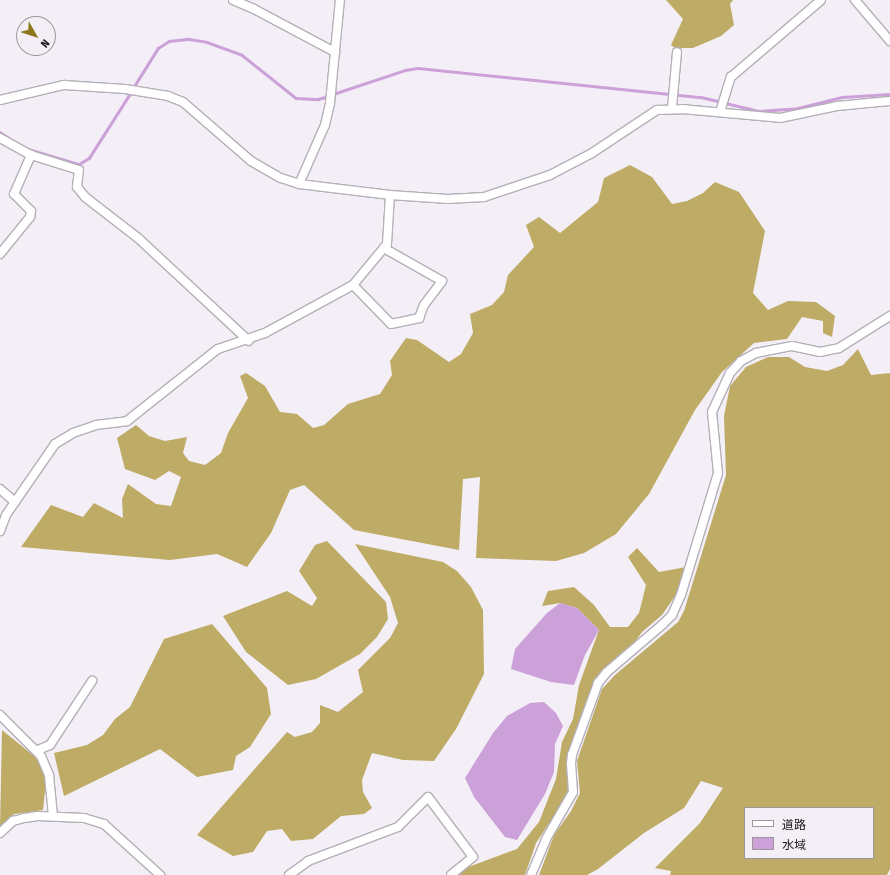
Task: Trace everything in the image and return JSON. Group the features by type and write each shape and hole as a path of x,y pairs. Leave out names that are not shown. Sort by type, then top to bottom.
{"street":[{"path":"232,0 254,8 335,52"},
{"path":"299,184 325,125 330,104 340,0"},
{"path":"721,109 724,95 731,77 821,0"},
{"path":"855,0 890,41"},
{"path":"672,105 677,52"},
{"path":"0,100 64,85 125,89 144,92 183,102 251,161 281,178 299,184 390,195 448,199 484,197 550,175 592,153 657,110 672,105 708,112 721,109 780,118 837,106 890,101"},
{"path":"0,138 31,155 79,170 77,187 85,197 138,238 249,341"},
{"path":"0,254 30,217 31,211 14,194 31,155"},
{"path":"0,532 15,502 55,444 73,433 96,425 127,421 218,349 249,341 353,285 387,244 390,195"},
{"path":"353,285 391,324 419,318 424,305 442,280 384,248"},
{"path":"531,875 546,839 573,792 571,764 572,755 598,683 607,672 672,615 681,595 718,473 712,412 730,373 741,361 762,351 792,346 820,352 839,348 890,316"},
{"path":"0,489 15,502"},
{"path":"38,750 50,745 92,681"},
{"path":"0,715 38,750 49,775 53,816"},
{"path":"289,875 308,861 398,827 428,797 473,857 451,875"},
{"path":"0,832 13,821 38,816 84,818 104,824 160,875"}],"shaded area":[{"path":"666,0 733,0 730,4 734,25 721,36 693,48 675,48 671,45 683,19"},
{"path":"630,165 652,177 672,204 687,201 703,193 715,182 739,192 765,231 753,293 768,310 788,301 816,302 835,316 832,337 823,333 823,321 802,317 787,339 754,343 722,372 695,410 649,494 616,534 584,553 556,561 476,558 480,477 463,479 459,550 354,530 304,485 290,490 271,533 247,567 217,554 170,560 21,547 51,505 83,517 94,503 123,518 122,499 128,484 156,504 171,506 181,477 169,471 155,480 125,469 117,438 136,425 149,436 165,441 187,437 183,453 189,461 205,465 221,453 228,433 248,398 240,376 246,373 265,386 280,412 297,414 313,428 324,425 348,404 380,394 392,375 390,361 406,338 417,340 449,362 461,354 473,333 470,314 492,305 504,292 508,275 534,247 526,225 539,217 560,233 598,202 604,178"},
{"path":"858,349 871,375 890,373 890,869 887,875 670,875 671,871 655,868 700,823 723,788 701,781 684,808 644,833 598,869 587,875 539,875 554,835 571,811 580,793 577,761 602,689 615,675 678,622 684,611 726,475 724,416 730,386 746,367 768,357 789,357 805,367 827,371 843,365"},
{"path":"327,541 386,602 388,619 377,637 360,654 316,679 288,685 246,652 223,616 287,591 312,606 317,598 299,571 315,545"},
{"path":"355,544 443,562 457,571 471,587 483,610 484,674 456,729 434,761 403,760 372,753 362,780 363,792 372,808 364,814 341,816 313,839 291,841 282,829 267,831 253,852 233,856 197,835 287,732 295,737 312,732 320,723 320,705 338,712 363,692 358,670 390,638 398,623 390,597"},
{"path":"637,548 659,572 686,567 675,596 662,615 642,632 627,653 594,679 567,765 569,793 536,843 525,875 459,875 463,869 517,849 539,822 556,779 562,742 573,719 579,685 599,630 577,608 560,603 542,606 548,591 574,587 594,605 610,627 628,627 639,613 646,585 628,557"},
{"path":"212,624 267,688 271,714 250,747 236,756 233,770 197,777 160,749 64,796 54,753 87,745 103,735 115,719 130,707 164,639"},
{"path":"2,730 34,756 47,773 43,810 14,814 0,827"}],"water":[{"path":"560,603 577,608 599,630 585,655 574,685 551,682 511,669 515,649 547,613"},
{"path":"544,702 556,713 563,726 555,744 554,772 545,794 517,840 505,837 474,797 465,778 493,733 507,716 530,703"}],"waterway":[{"path":"133,88 158,48 169,41 189,39 207,42 242,55 296,98 318,99 329,96"},
{"path":"333,94 405,70 418,68 701,97 759,111 798,108 842,97 890,94"},
{"path":"28,149 79,164 89,158 131,92"},
{"path":"0,132 15,142"}]}
